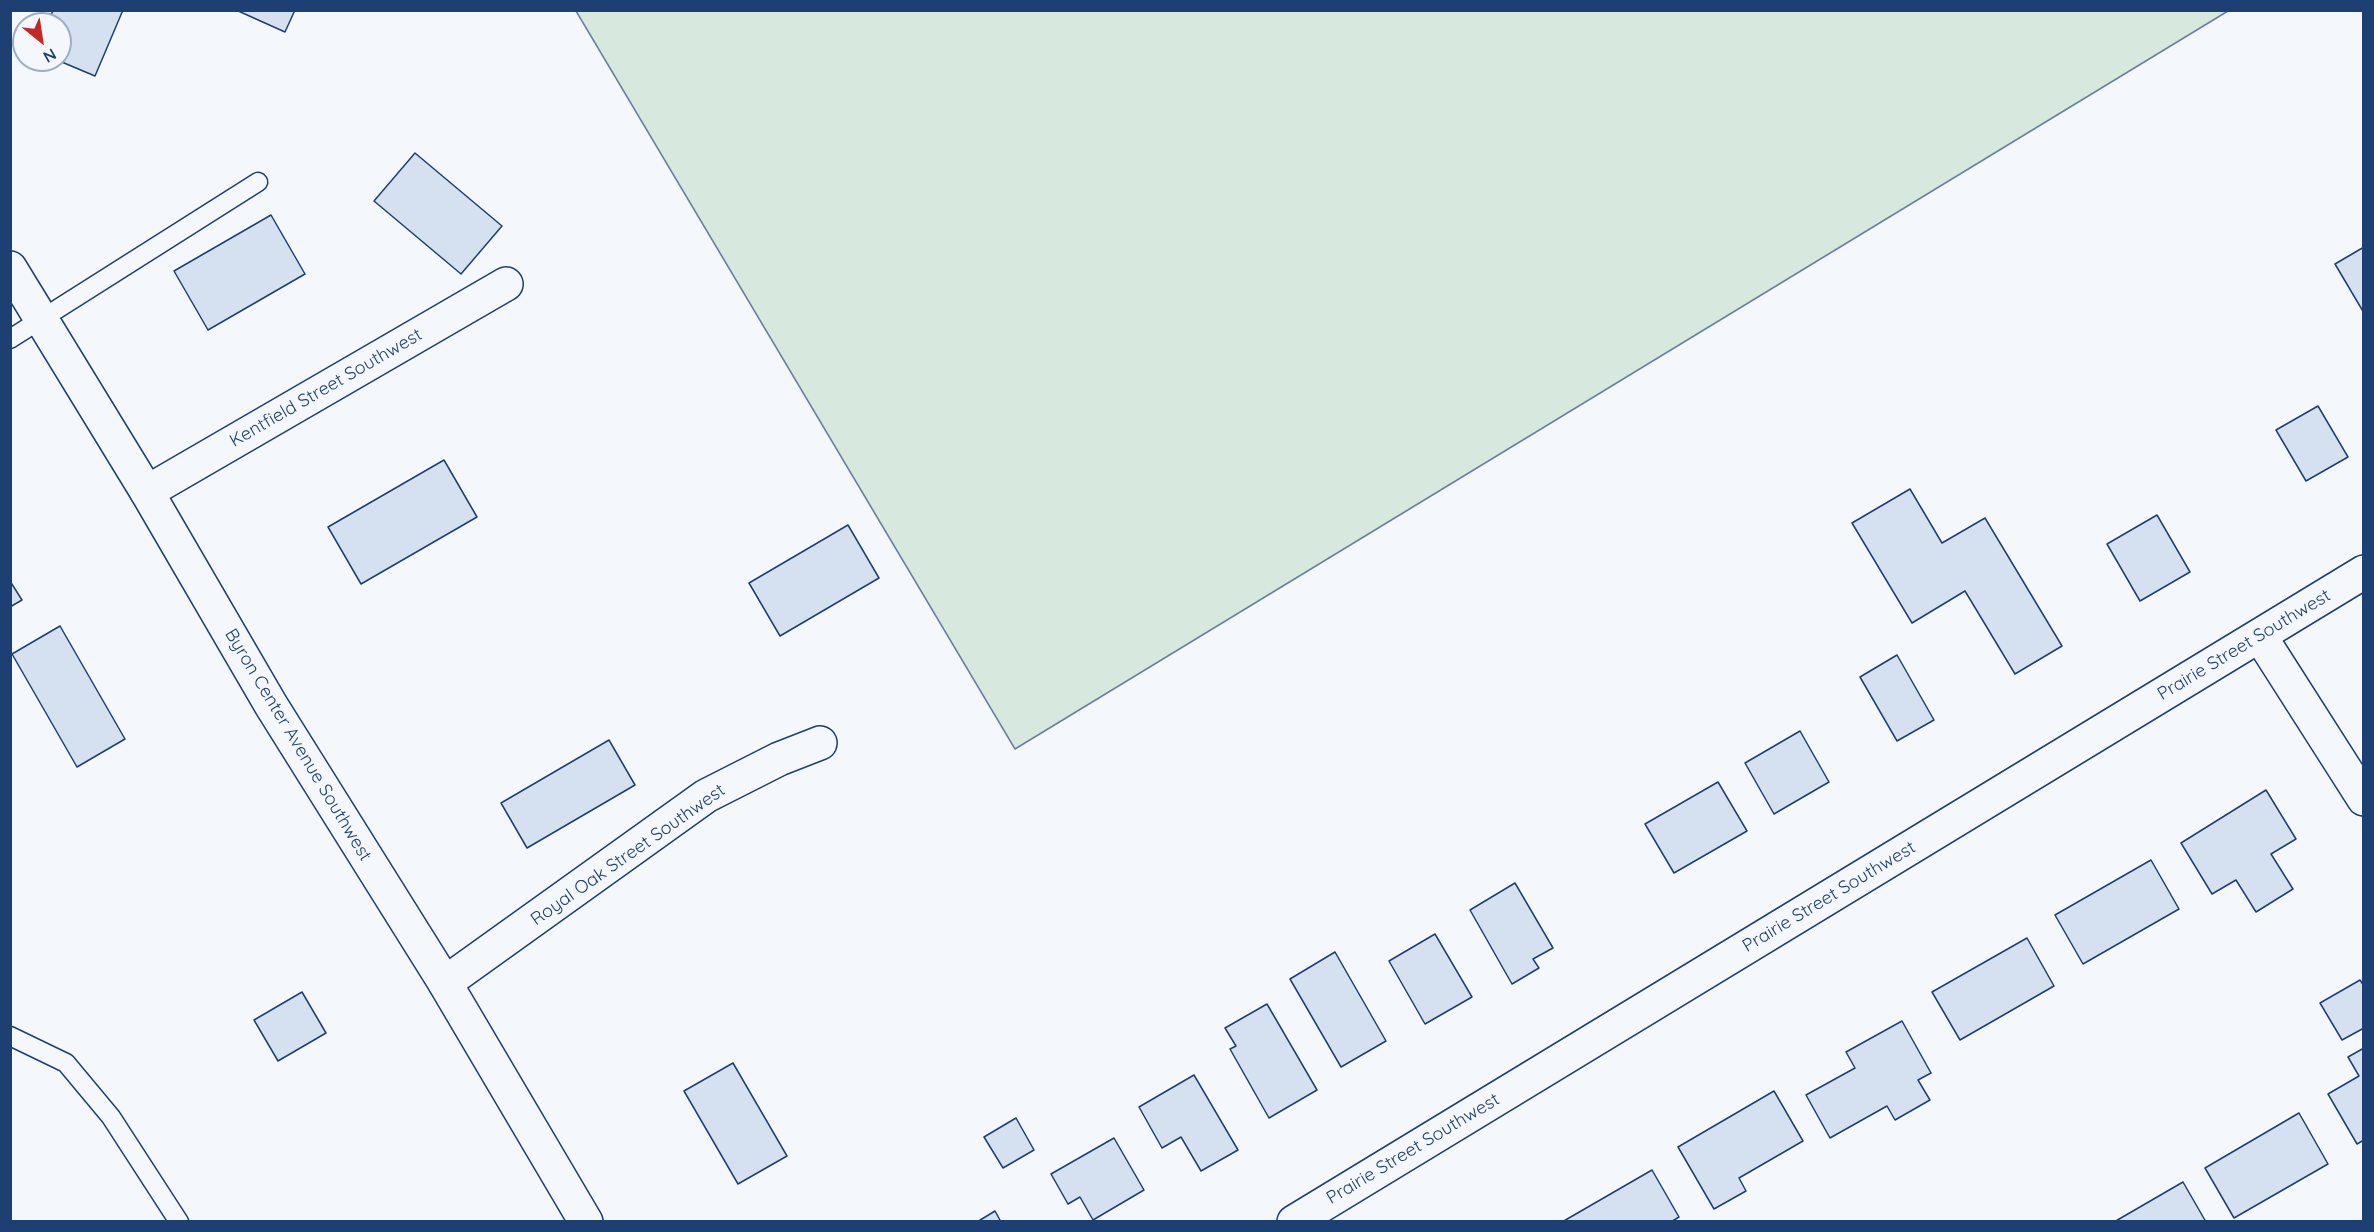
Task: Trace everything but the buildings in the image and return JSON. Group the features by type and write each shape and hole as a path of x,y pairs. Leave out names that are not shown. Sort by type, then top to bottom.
{"street":[{"name":"Byron Center Avenue Southwest","path":"10,268 147,492 271,705 445,983 586,1221"},
{"name":"Kentfield Street Southwest","path":"147,492 506,284"},
{"name":"Prairie Street Southwest","path":"1294,1221 2364,572"},
{"path":"2260,636 2364,799"},
{"name":"Royal Oak Street Southwest","path":"445,983 706,796 779,759 820,744"}],"lane":[{"path":"10,339 258,182"},
{"path":"10,1036 66,1063 111,1117 179,1221"}],"shaded area":[{"path":"576,11 2228,11 1015,749"}]}
